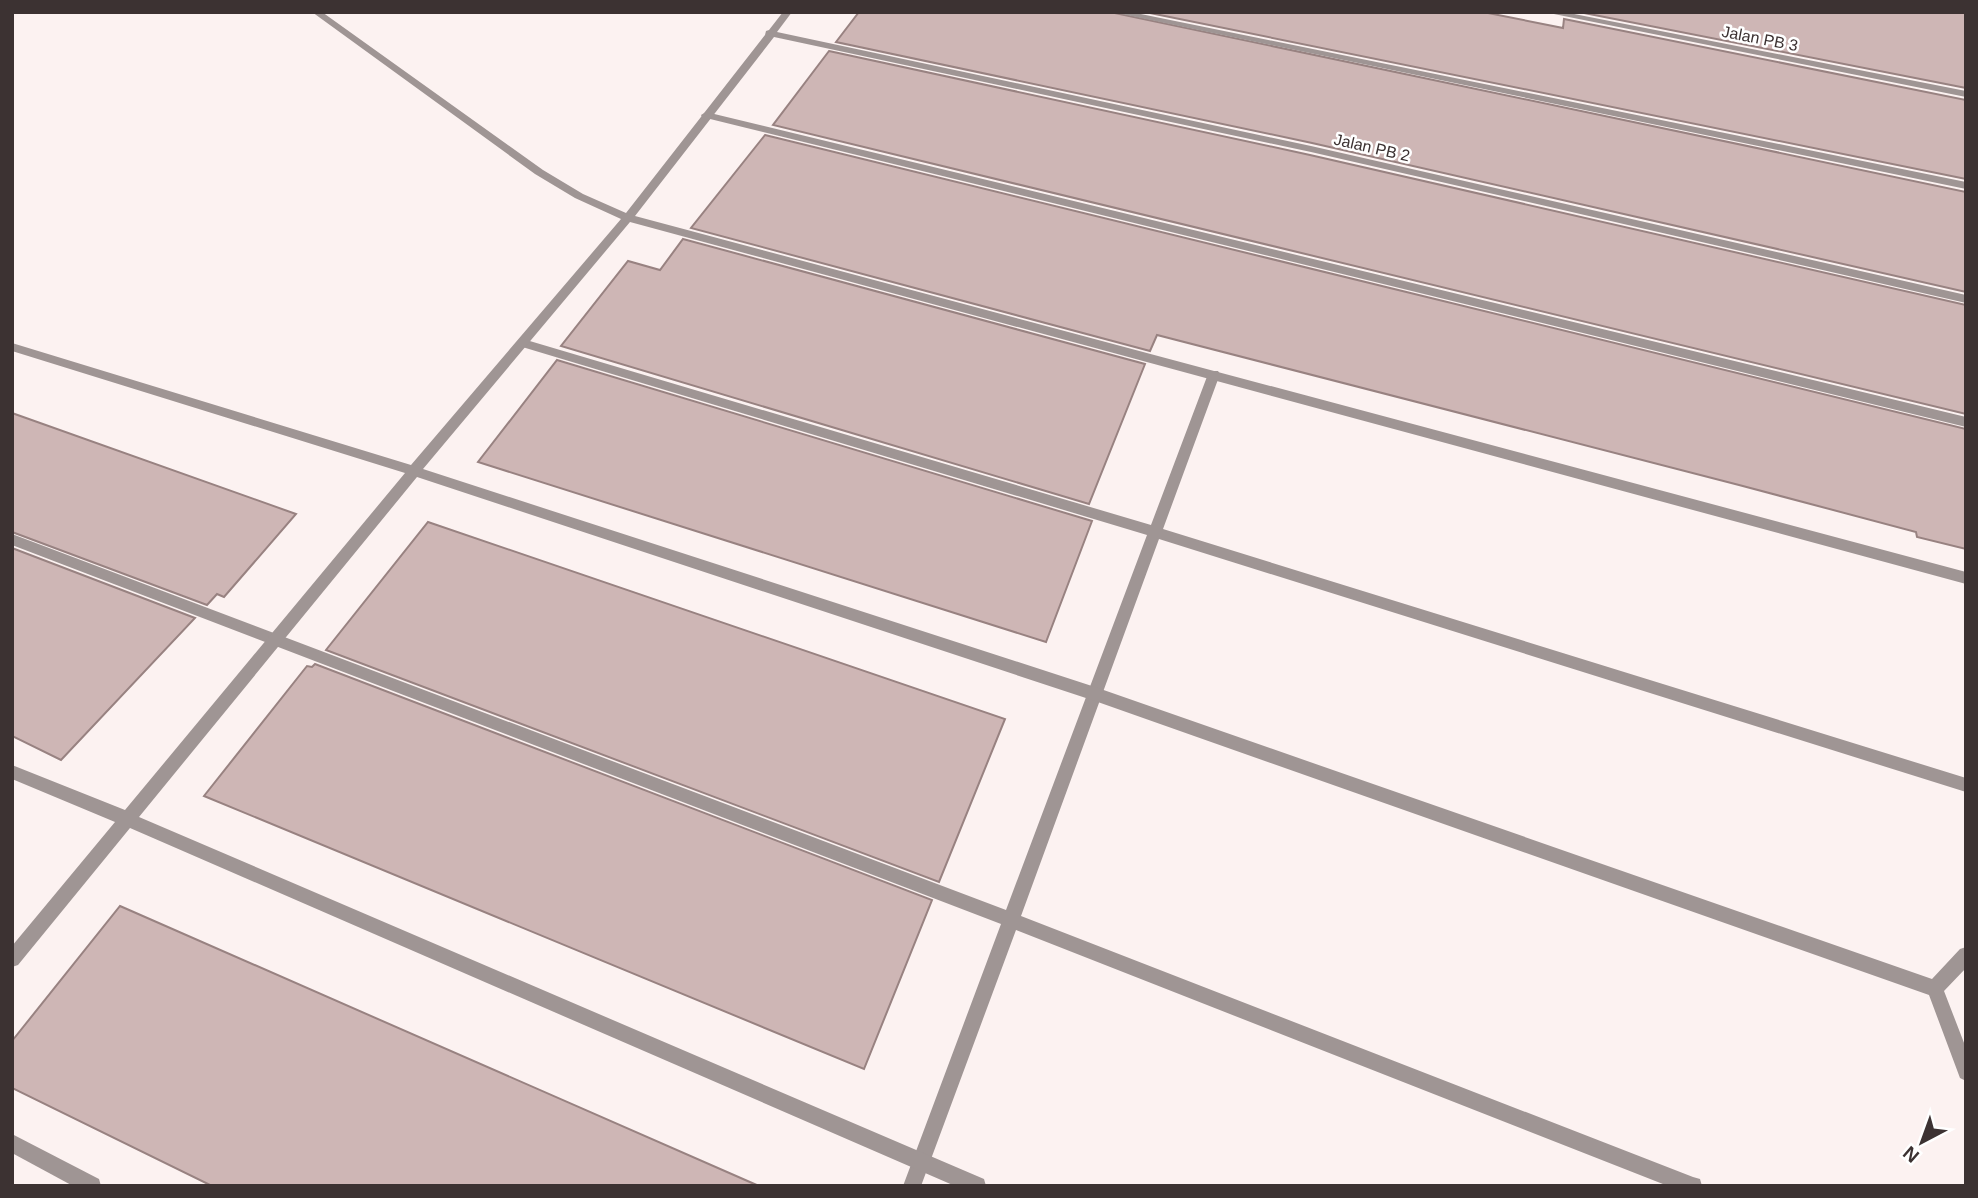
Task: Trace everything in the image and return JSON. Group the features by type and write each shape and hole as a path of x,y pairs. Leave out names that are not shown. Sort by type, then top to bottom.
{"street":[{"path":"316,12 539,172 579,196 628,218 1966,578"},
{"path":"12,959 414,471 628,218 769,33 788,12"},
{"path":"1116,12 1966,186"},
{"name":"Jalan PB 3","path":"1548,12 1966,94"},
{"name":"Jalan PB 2","path":"769,33 1325,152 1966,299"},
{"path":"706,115 1966,422"},
{"path":"523,343 1155,532 1966,785"},
{"path":"12,347 414,471 1095,694 1935,989"},
{"path":"912,1186 1214,374"},
{"path":"12,539 1011,920 1693,1186"},
{"path":"12,772 127,819 977,1186"},
{"path":"1935,989 1966,955"},
{"path":"1935,989 1966,1072"},
{"path":"12,1143 92,1186"}],"building":[{"path":"859,12 1110,12 1966,192 1966,292 1312,143 836,42"},
{"path":"1145,12 1483,12 1563,28 1564,19 1966,100 1966,179"},
{"path":"1579,12 1966,12 1966,88"},
{"path":"829,51 1310,155 1966,305 1966,414 773,125"},
{"path":"765,135 1966,429 1966,549 1917,537 1916,532 1739,485 1157,335 1150,351 691,228"},
{"path":"683,239 1145,364 1089,504 561,346 628,261 660,270"},
{"path":"557,360 1092,521 1046,642 478,462"},
{"path":"12,413 296,514 224,597 217,594 207,605 12,532"},
{"path":"428,522 1005,719 939,882 326,650"},
{"path":"12,548 195,618 61,760 12,736"},
{"path":"315,664 932,900 864,1069 204,796 307,666 312,667"},
{"path":"120,906 759,1186 212,1186 12,1088 12,1041"}]}
